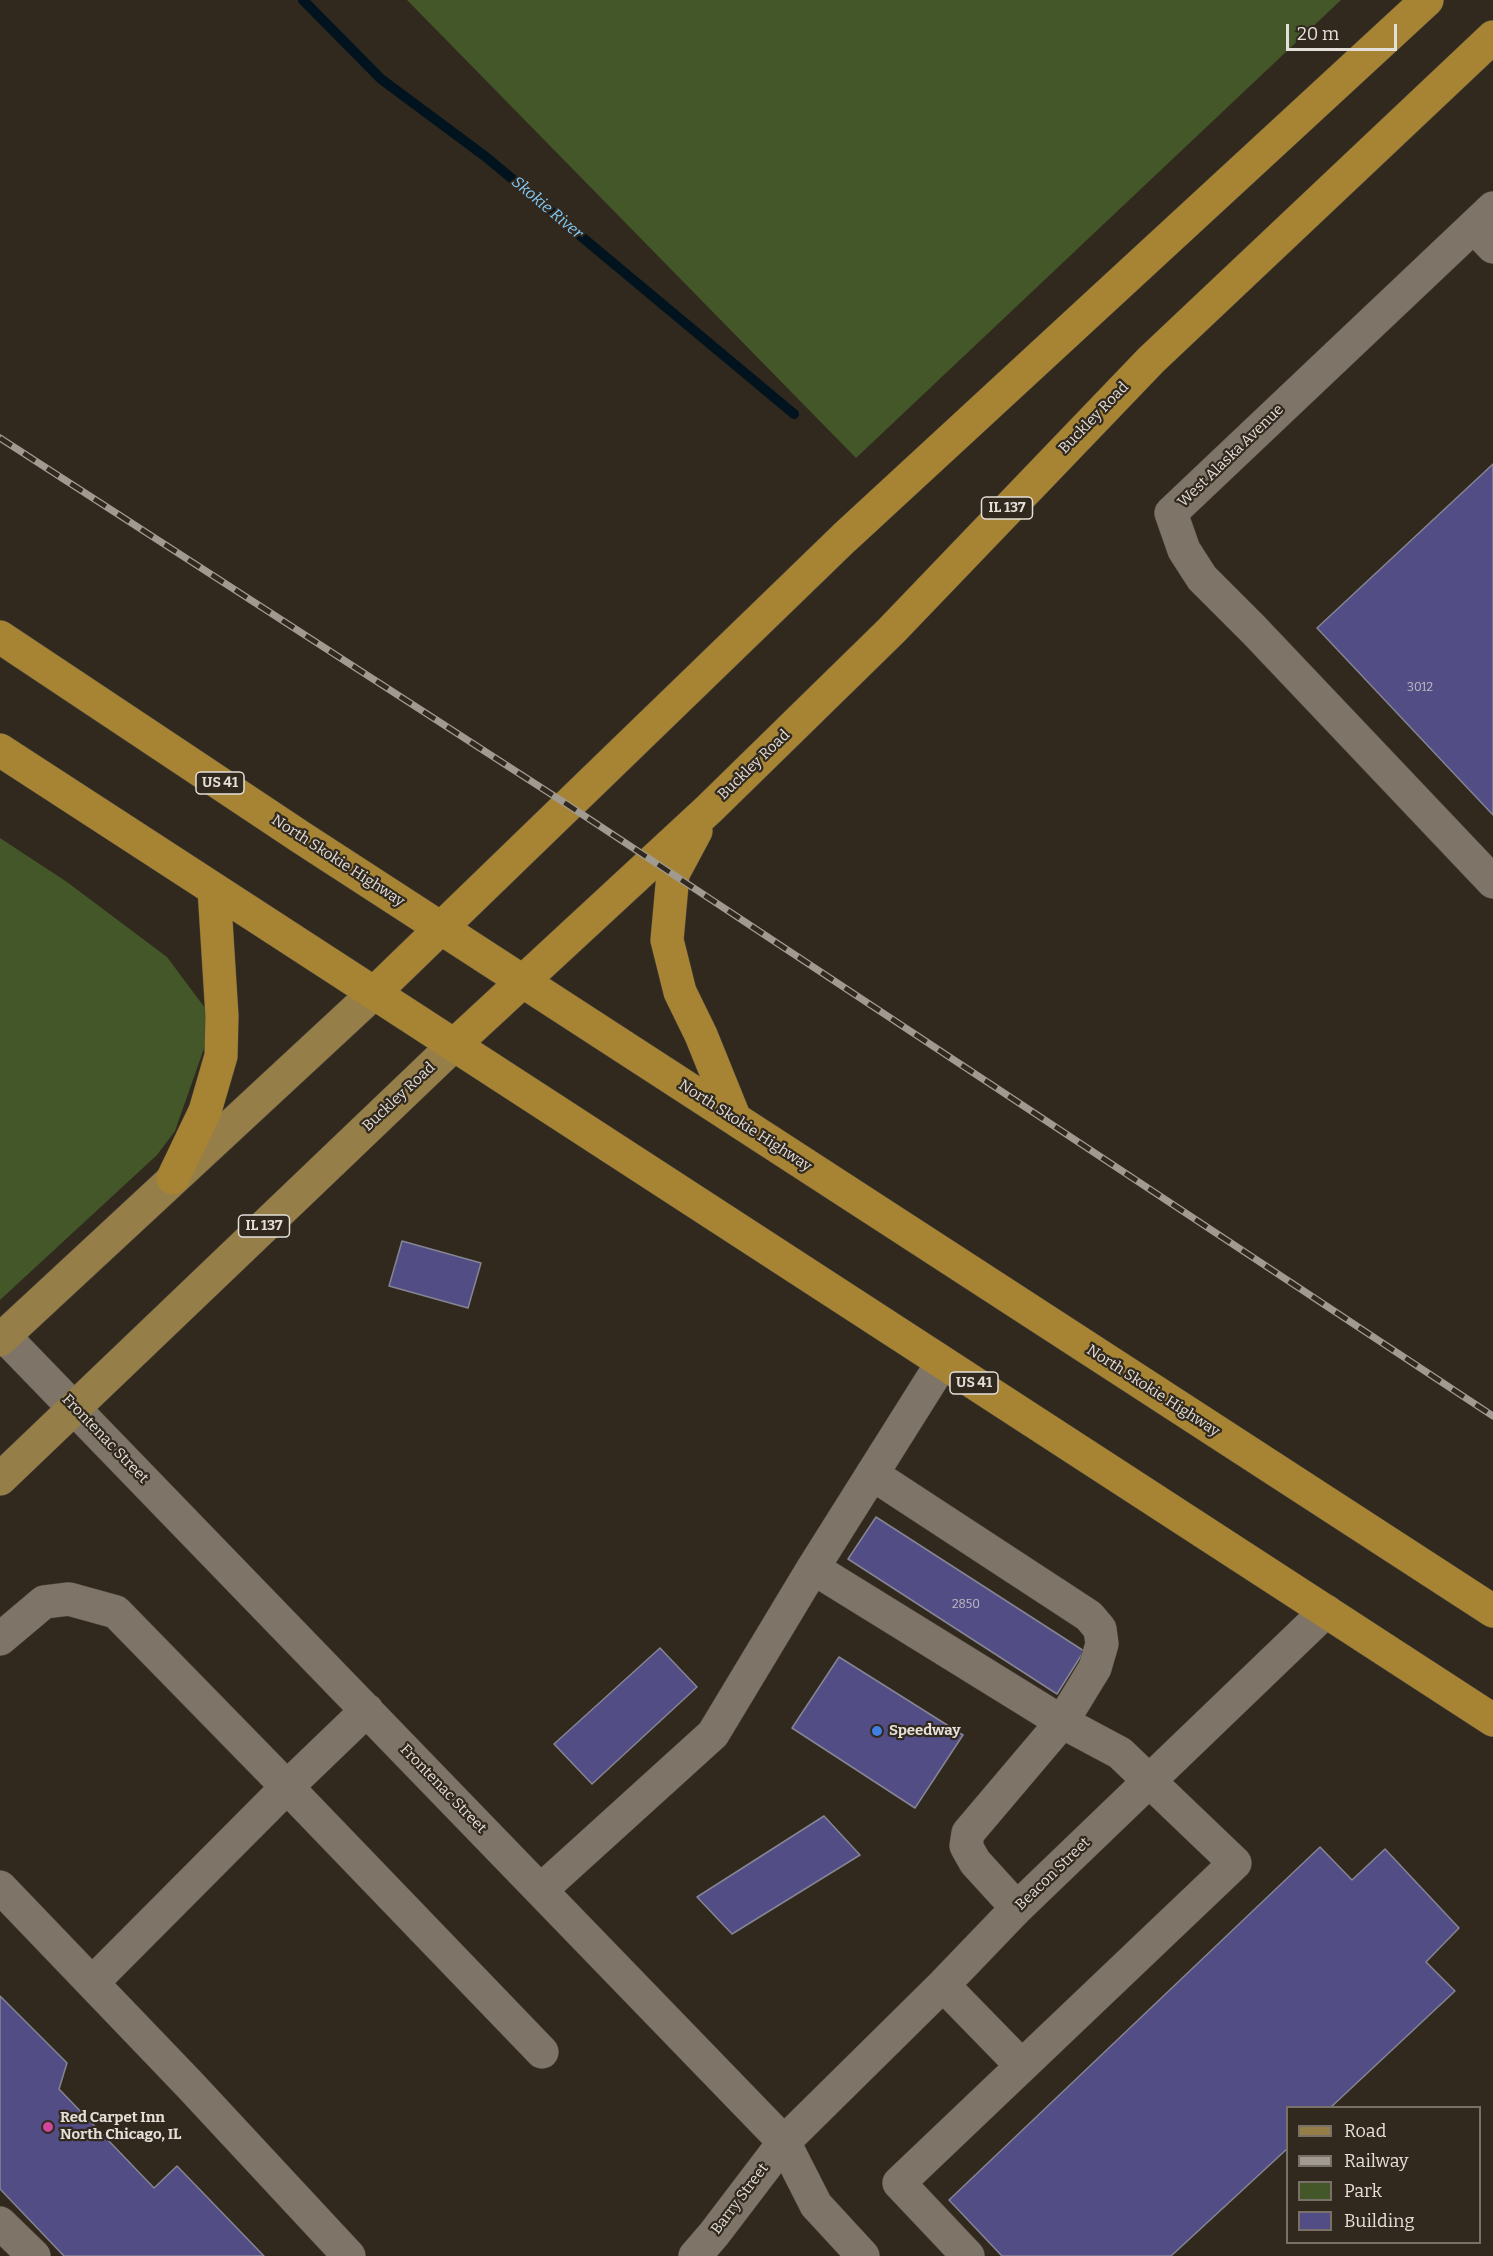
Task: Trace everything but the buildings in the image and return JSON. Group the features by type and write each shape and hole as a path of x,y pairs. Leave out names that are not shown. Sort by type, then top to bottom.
{"highway":[{"path":"375,992 844,538 1426,0"},
{"name":"Buckley Road","path":"455,1044 709,808 891,631 1151,360 1493,37"},
{"name":"North Skokie Highway","path":"0,637 523,981 1493,1611"},
{"name":"US 41","path":"0,750 1493,1720"},
{"path":"709,808 684,850 673,874 667,940 680,992 701,1035 735,1119"},
{"path":"173,1178 205,1111 221,1056 222,1016 214,889"}],"main road":[{"path":"2,1338 375,992"},
{"name":"Buckley Road","path":"0,1479 455,1044"}],"street":[{"name":"West Alaska Avenue","path":"1487,227 1171,513 1184,550 1202,578 1493,882"},
{"name":"Frontenac Street","path":"2,1338 75,1408 784,2142 816,2205 862,2256"},
{"path":"541,1890 713,1734 813,1568 942,1363"},
{"path":"872,1474 1089,1616 1100,1629 1102,1644 1095,1668 1062,1722 968,1833 966,1846 975,1862 1017,1908"},
{"path":"813,1568 1062,1722 1120,1753 1236,1863 899,2183 968,2256"},
{"path":"0,1639 44,1602 69,1599 116,1612 287,1786 542,2052"},
{"name":"Beacon Street","path":"784,2142 943,1985 1017,1908 1326,1611"},
{"path":"92,1983 287,1786 367,1710"},
{"path":"0,1887 350,2256"},
{"path":"943,1985 1022,2066"},
{"name":"Barry Street","path":"695,2256 784,2142"},
{"path":"0,2223 34,2256"}],"green space":[{"path":"407,0 1341,0 856,458"},
{"path":"0,838 67,882 167,957 214,1020 175,1131 157,1155 0,1300"}],"waterway":[{"name":"Skokie River","path":"303,0 381,79 486,157 794,414"}],"railway":[{"path":"0,438 568,805 1493,1416"}],"place":[{"name":"Speedway","path":"877,1731"},
{"name":"Red Carpet Inn North Chicago, IL","path":"48,2127"}]}
